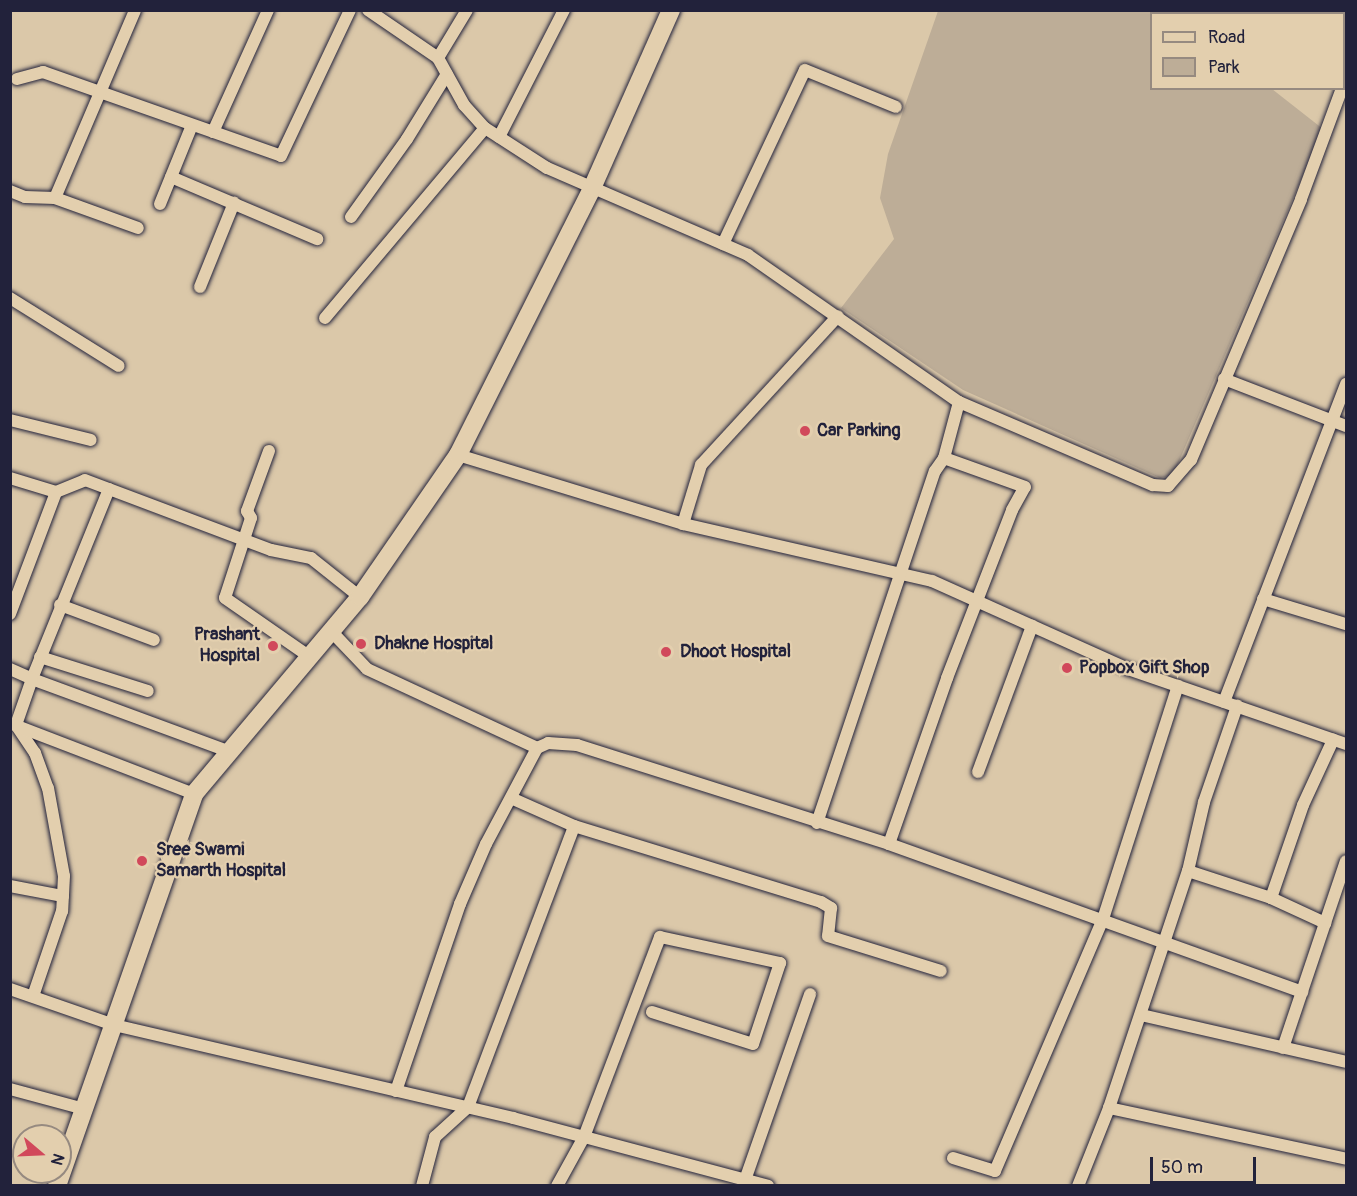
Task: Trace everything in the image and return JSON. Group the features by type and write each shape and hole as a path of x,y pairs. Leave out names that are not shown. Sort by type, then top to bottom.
{"main road":[{"path":"57,1185 194,794 360,597 458,455 593,186 671,10"}],"street":[{"path":"55,198 135,10"},
{"path":"213,132 268,10"},
{"path":"17,79 43,72 281,156 350,10"},
{"path":"368,10 438,58 464,105 485,128 547,168 748,255 959,402 1153,485 1168,486 1191,460 1301,199 1342,90"},
{"path":"438,58 467,10"},
{"path":"499,137 564,10"},
{"path":"723,244 805,70 896,107"},
{"path":"351,217 407,140 447,74"},
{"path":"160,204 192,125"},
{"path":"325,318 485,128"},
{"path":"171,177 317,239"},
{"path":"10,191 25,197 55,198 138,228"},
{"path":"200,286 234,203"},
{"path":"10,298 119,366"},
{"path":"683,524 701,465 838,316"},
{"path":"1224,379 1347,426"},
{"path":"1224,702 1347,384"},
{"path":"817,823 935,471 944,458 959,402"},
{"path":"10,420 91,440"},
{"path":"269,451 247,511 251,518 225,598 310,657"},
{"path":"458,455 683,524 932,581 1128,669 1347,744"},
{"path":"889,844 947,678 979,603 1012,510 1025,487 944,458"},
{"path":"10,478 56,492 85,480 243,539 311,558 360,597"},
{"path":"13,725 109,489"},
{"path":"10,614 56,492"},
{"path":"1263,599 1347,624"},
{"path":"60,605 154,640"},
{"path":"978,772 1032,626"},
{"path":"331,631 367,669 537,748"},
{"path":"40,657 148,691"},
{"path":"10,669 230,752"},
{"path":"953,1158 995,1171 1103,919 1178,686"},
{"path":"1078,1185 1086,1158 1109,1108 1141,1015 1163,941 1188,871 1204,802 1237,706"},
{"path":"13,725 194,794"},
{"path":"13,725 35,753 48,788 64,876 62,911 33,996"},
{"path":"1271,898 1303,805 1333,740"},
{"path":"396,1091 460,904 486,844 513,799 537,748 548,743 577,745 889,844 1045,903 1103,919 1302,992"},
{"path":"513,799 573,826 821,902 831,908 828,936 941,970"},
{"path":"422,1185 435,1137 468,1107 573,826"},
{"path":"1283,1047 1347,861"},
{"path":"1188,871 1271,898 1325,923"},
{"path":"10,886 63,896"},
{"path":"557,1185 584,1137 660,937 780,963 753,1044 652,1012"},
{"path":"10,988 114,1025 468,1107 768,1185"},
{"path":"745,1180 810,994"},
{"path":"1141,1015 1347,1062"},
{"path":"10,1089 84,1109"},
{"path":"1109,1108 1347,1159"}],"green space":[{"path":"938,11 1160,12 1150,12 1150,90 1273,90 1323,129 1173,475 1160,478 963,390 841,308 894,239 880,198 888,154"}],"place":[{"name":"Car Parking","path":"805,431"},
{"name":"Dhakne Hospital","path":"361,644"},
{"name":"Prashant Hospital","path":"273,646"},
{"name":"Dhoot Hospital","path":"666,652"},
{"name":"Popbox Gift Shop","path":"1067,668"},
{"name":"Sree Swami Samarth Hospital","path":"142,861"}]}
